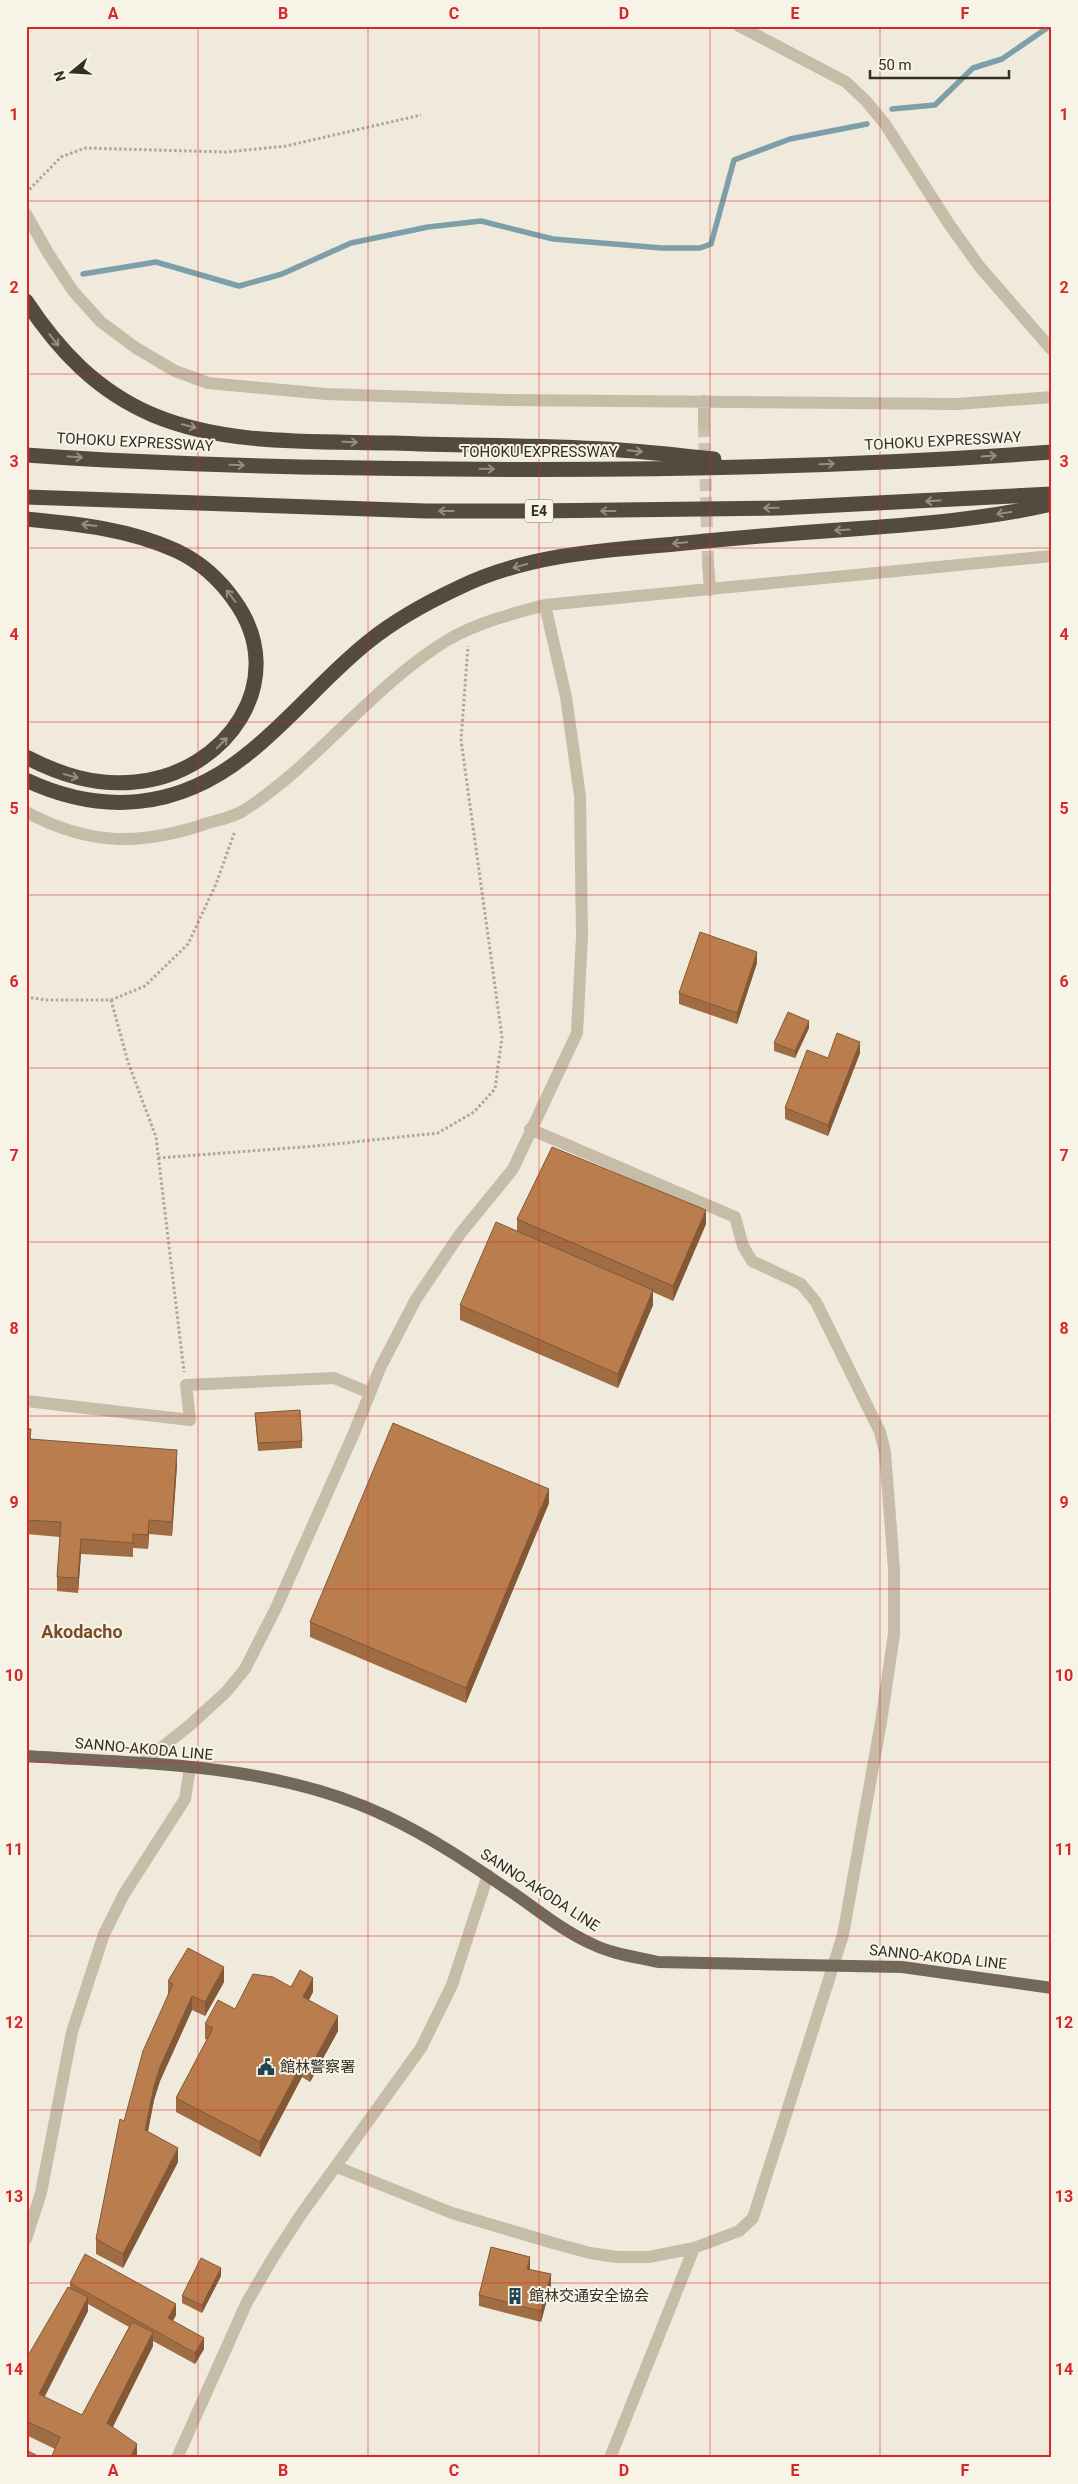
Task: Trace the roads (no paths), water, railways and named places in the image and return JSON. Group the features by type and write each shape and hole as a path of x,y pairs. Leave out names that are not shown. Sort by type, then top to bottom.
{"highway":[{"path":"26,300 64,354 96,381 128,403 155,416 187,426 243,436 302,441 620,450 778,466"},
{"name":"TOHOKU EXPRESSWAY","path":"26,454 317,467 622,470 930,460 1052,452"},
{"name":"E4","path":"26,496 426,511 533,512 779,508 1052,494"},
{"path":"26,780 83,800 108,804 158,799 189,789 216,776 245,756 366,643 393,623 463,585 502,571 582,553 936,522 1052,504"},
{"path":"26,520 105,527 140,536 178,552 204,568 227,590 242,611 252,634 256,664 253,690 244,713 230,735 219,746 192,766 164,776 137,782 111,784 83,780 53,771 26,757"}],"main road":[{"name":"SANNO-AKODA LINE","path":"26,1756 190,1768 279,1780 351,1801 402,1825 488,1875 569,1931 593,1945 623,1955 666,1962 833,1964 902,1967 1052,1988"}],"street":[{"path":"738,26 846,82 866,101 885,124 949,224 979,266 1052,350"},
{"path":"26,214 48,253 73,291 100,322 136,348 175,371 208,383 248,388 346,395 505,400 957,404 1052,397"},
{"path":"704,401 704,425"},
{"path":"26,812 81,835 120,841 174,835 242,812 310,758 387,684 446,641 491,620 545,605 1052,556"},
{"path":"708,562 710,590"},
{"path":"141,1764 190,1725 226,1692 245,1669 261,1642 380,1368 416,1299 460,1234 513,1169 530,1129 577,1033 582,937 580,796 566,697 545,605"},
{"path":"337,2167 452,2213 590,2253 618,2257 649,2257 694,2248 739,2231 753,2218 764,2191 804,2054 844,1935 859,1854 894,1634 894,1568 885,1452 880,1432 816,1302 801,1284 752,1261 742,1246 735,1217 530,1129"},
{"path":"26,1401 190,1420 186,1385 334,1378 370,1393"},
{"path":"26,2239 41,2193 72,2032 104,1934 124,1894 185,1799 190,1768"},
{"path":"177,2458 247,2302 302,2213 421,2048 434,2024 452,1985 488,1875"},
{"path":"610,2458 694,2248"}],"waterway":[{"path":"892,109 935,105 973,68 1002,59 1050,26"},
{"path":"83,274 156,262 239,286 282,274 351,243 428,227 481,221 553,239 662,248 700,248 711,244 734,160 790,139 867,124"}],"tunnel":[{"path":"704,425 708,562"}],"place":[{"name":"館林警察署","path":"266,2067"},
{"name":"館林交通安全協会","path":"515,2296"}],"district":[{"name":"Akodacho","path":"82,1631"}]}
